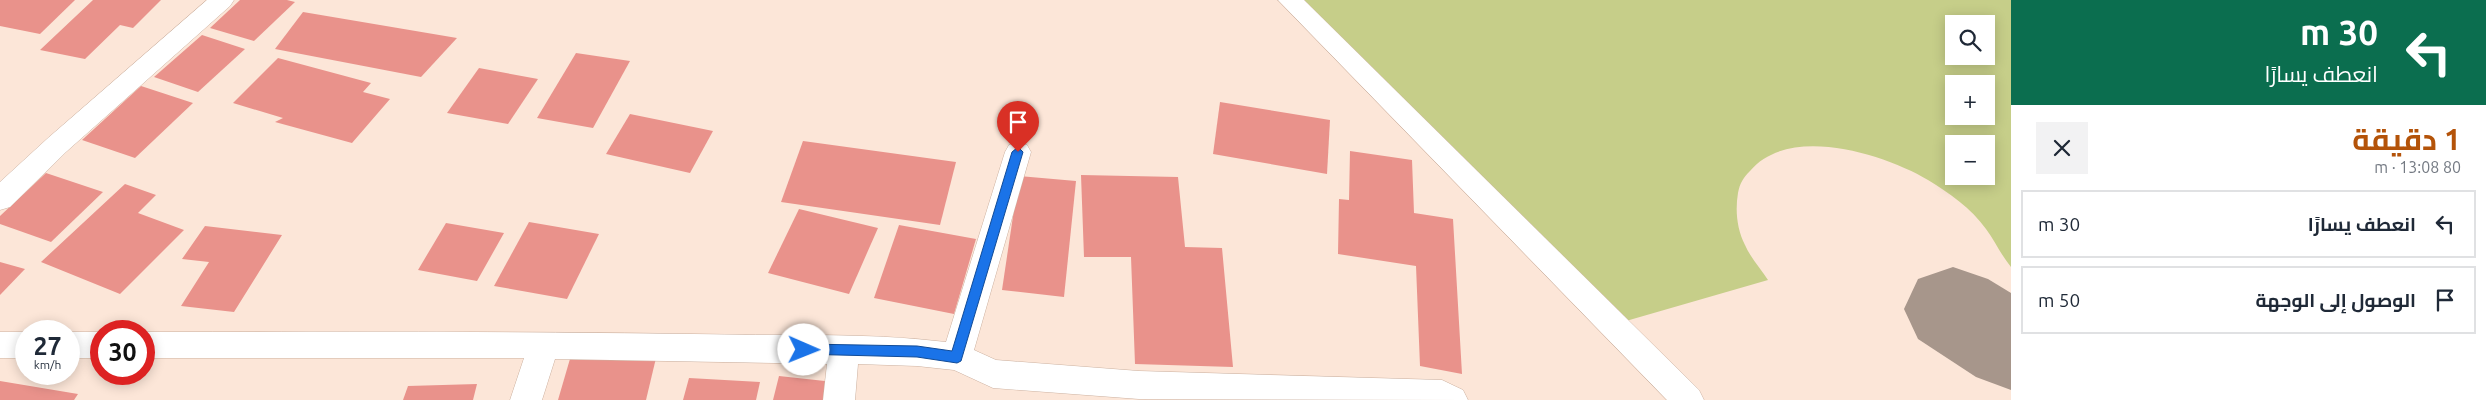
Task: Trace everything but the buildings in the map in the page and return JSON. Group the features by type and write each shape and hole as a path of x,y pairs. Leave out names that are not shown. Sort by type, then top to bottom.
{"street":[{"path":"0,200 57,145 222,0"},
{"path":"1290,0 1688,400"},
{"path":"957,357 1018,152"},
{"path":"0,345 15,345"},
{"path":"155,345 544,345 917,352 957,357 993,374 1139,385 1442,394 1452,400"},
{"path":"526,400 544,345"},
{"path":"838,400 844,350"}],"green space":[{"path":"1303,0 2011,0 2011,267 1986,229 1974,215 1928,180 1909,170 1863,153 1812,146 1788,149 1767,157 1745,176 1740,186 1737,213 1740,233 1750,254 1768,280 1626,321"}],"taxiway":[{"path":"1953,309 2011,346"}],"route":[{"path":"804,350 917,352 957,357 1018,152"}]}
